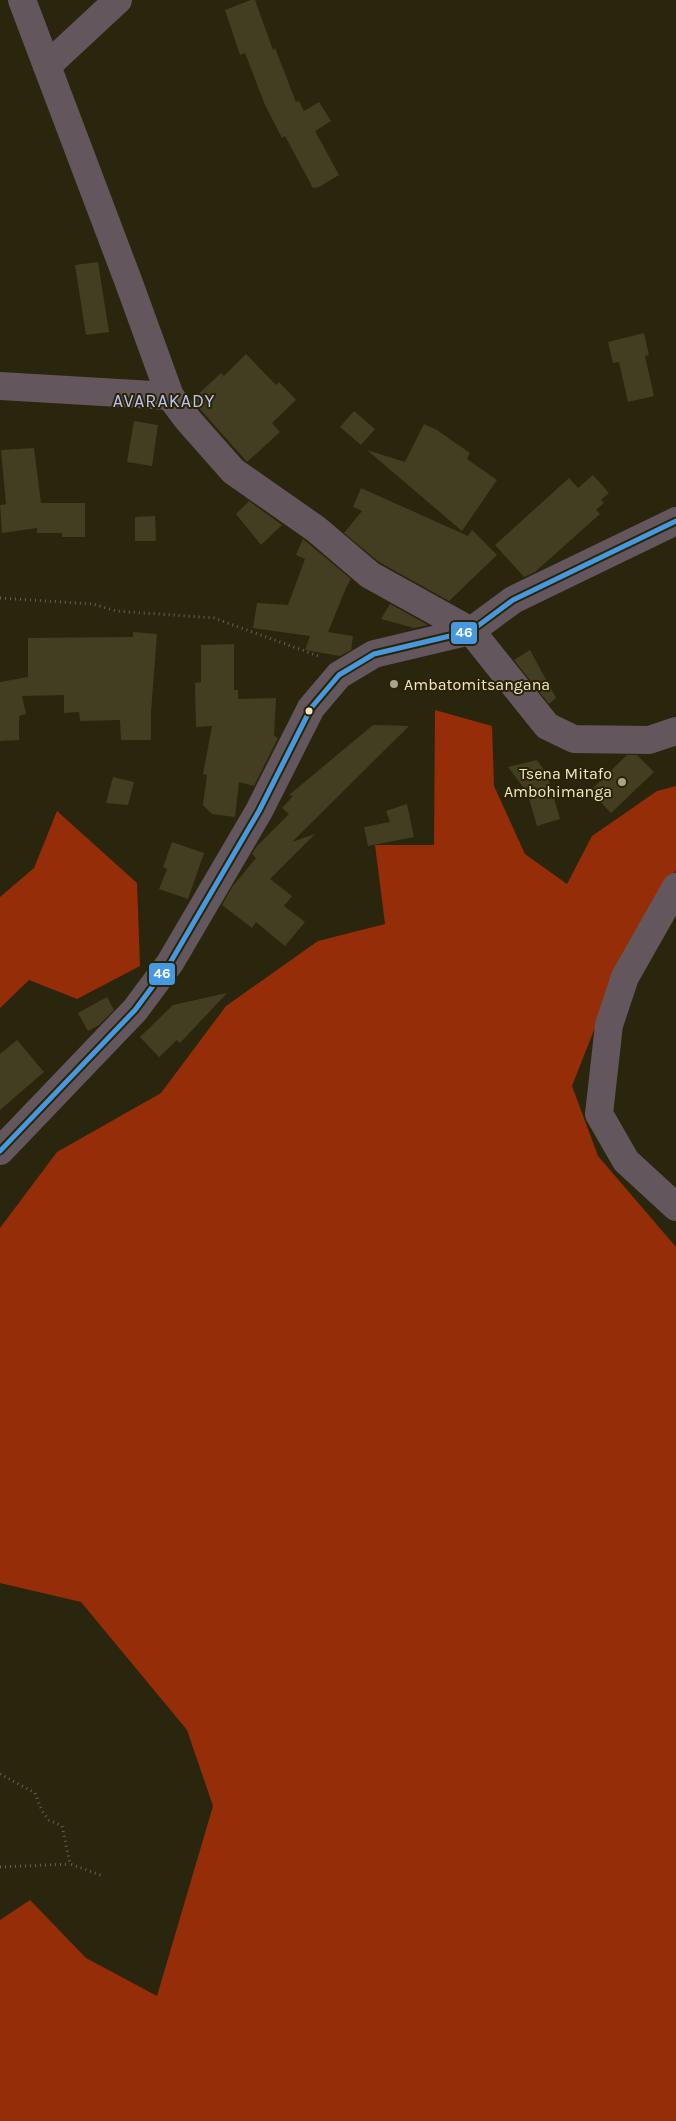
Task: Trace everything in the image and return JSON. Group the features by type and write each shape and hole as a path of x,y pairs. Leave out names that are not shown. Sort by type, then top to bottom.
{"street":[{"path":"22,0 170,396 188,420 233,471 316,529 370,575 471,632 547,726 574,739 649,740 676,731"},
{"path":"47,66 118,0"},
{"path":"0,386 170,396"},
{"path":"0,1151 136,1010 170,964 259,811 311,708 339,675 374,654 471,632 513,600 676,521"},
{"path":"676,887 625,977 609,1025 599,1114 626,1161 676,1207"}],"path":[{"path":"0,598 92,604 116,611 214,618 314,654 325,660 339,675"},
{"path":"0,1774 35,1793 42,1811 49,1820 62,1826 70,1864"},
{"path":"0,1867 70,1864 103,1876"}],"shaded area":[{"path":"435,710 492,726 494,786 525,854 567,884 592,836 657,791 676,786 676,870 613,982 572,1086 598,1156 676,1247 676,2121 0,2121 0,1920 30,1900 86,1958 157,1996 213,1806 187,1730 81,1602 0,1583 0,1228 57,1152 161,1093 226,1006 318,941 385,924 375,845 434,845"},
{"path":"57,811 137,883 140,966 77,999 29,980 0,1008 0,897 34,868"}],"building":[{"path":"255,0 273,50 275,48 296,102 299,101 304,111 319,102 331,121 315,131 339,175 319,187 313,188 285,136 282,138 265,105 245,53 240,55 225,10"},
{"path":"98,262 109,332 86,335 75,265"},
{"path":"644,333 649,355 645,356 654,396 628,402 619,362 613,363 608,342"},
{"path":"246,354 276,385 279,382 296,400 272,423 280,432 247,462 192,400 221,373 224,376"},
{"path":"354,411 375,429 361,445 340,427"},
{"path":"134,421 158,425 152,466 127,462"},
{"path":"424,424 437,430 470,453 467,459 497,480 462,531 367,450 405,462"},
{"path":"34,448 41,503 85,503 85,537 62,537 62,533 37,533 37,528 2,533 0,505 6,504 1,450"},
{"path":"593,475 609,493 601,500 604,503 596,510 600,514 535,572 524,577 495,545 569,478 578,488"},
{"path":"361,488 468,536 472,530 497,555 449,601 379,562 344,533 362,511 353,507"},
{"path":"249,501 282,525 261,545 236,514"},
{"path":"155,516 156,541 135,541 135,517"},
{"path":"303,539 351,579 328,632 353,636 351,650 340,656 305,650 310,636 253,628 257,603 288,605 305,559 296,555"},
{"path":"390,604 428,625 414,628 381,619"},
{"path":"133,632 157,634 151,712 151,740 121,740 120,720 80,721 79,712 64,713 64,695 22,696 26,714 19,716 19,740 0,741 0,682 28,677 28,638 133,637"},
{"path":"234,644 234,690 238,690 238,699 276,698 274,736 278,738 254,786 239,782 235,817 212,814 203,805 207,775 203,774 212,726 196,727 195,683 201,682 201,645"},
{"path":"530,650 556,698 549,704 514,660"},
{"path":"373,725 409,726 292,842 315,834 270,879 292,896 284,906 305,922 285,946 256,922 252,928 222,905 232,887 256,858 252,854 257,846 289,814 282,808 293,796 289,795"},
{"name":"Tsena Mitafo Ambohimanga","path":"627,755 637,755 654,772 611,813 590,791"},
{"path":"537,760 547,774 560,819 537,826 527,792 508,767"},
{"path":"113,777 134,782 128,805 106,803"},
{"path":"407,804 414,837 368,846 364,827 390,822 386,811"},
{"path":"172,842 204,853 188,899 159,889 167,869 163,867"},
{"path":"227,993 180,1043 177,1040 159,1057 140,1037 173,1005"},
{"path":"107,997 114,1010 99,1025 88,1031 78,1013"},
{"path":"17,1040 44,1072 0,1110 0,1054"}],"transit line":[{"name":"46","path":"0,1151 135,1010 170,963 259,811 311,708 339,675 374,654 471,631 513,600 676,521"}],"place":[{"name":"Ambatomitsangana","path":"394,684"},
{"name":"Tsena Mitafo Ambohimanga","path":"622,782"}],"district":[{"name":"AVARAKADY","path":"164,401"}]}
